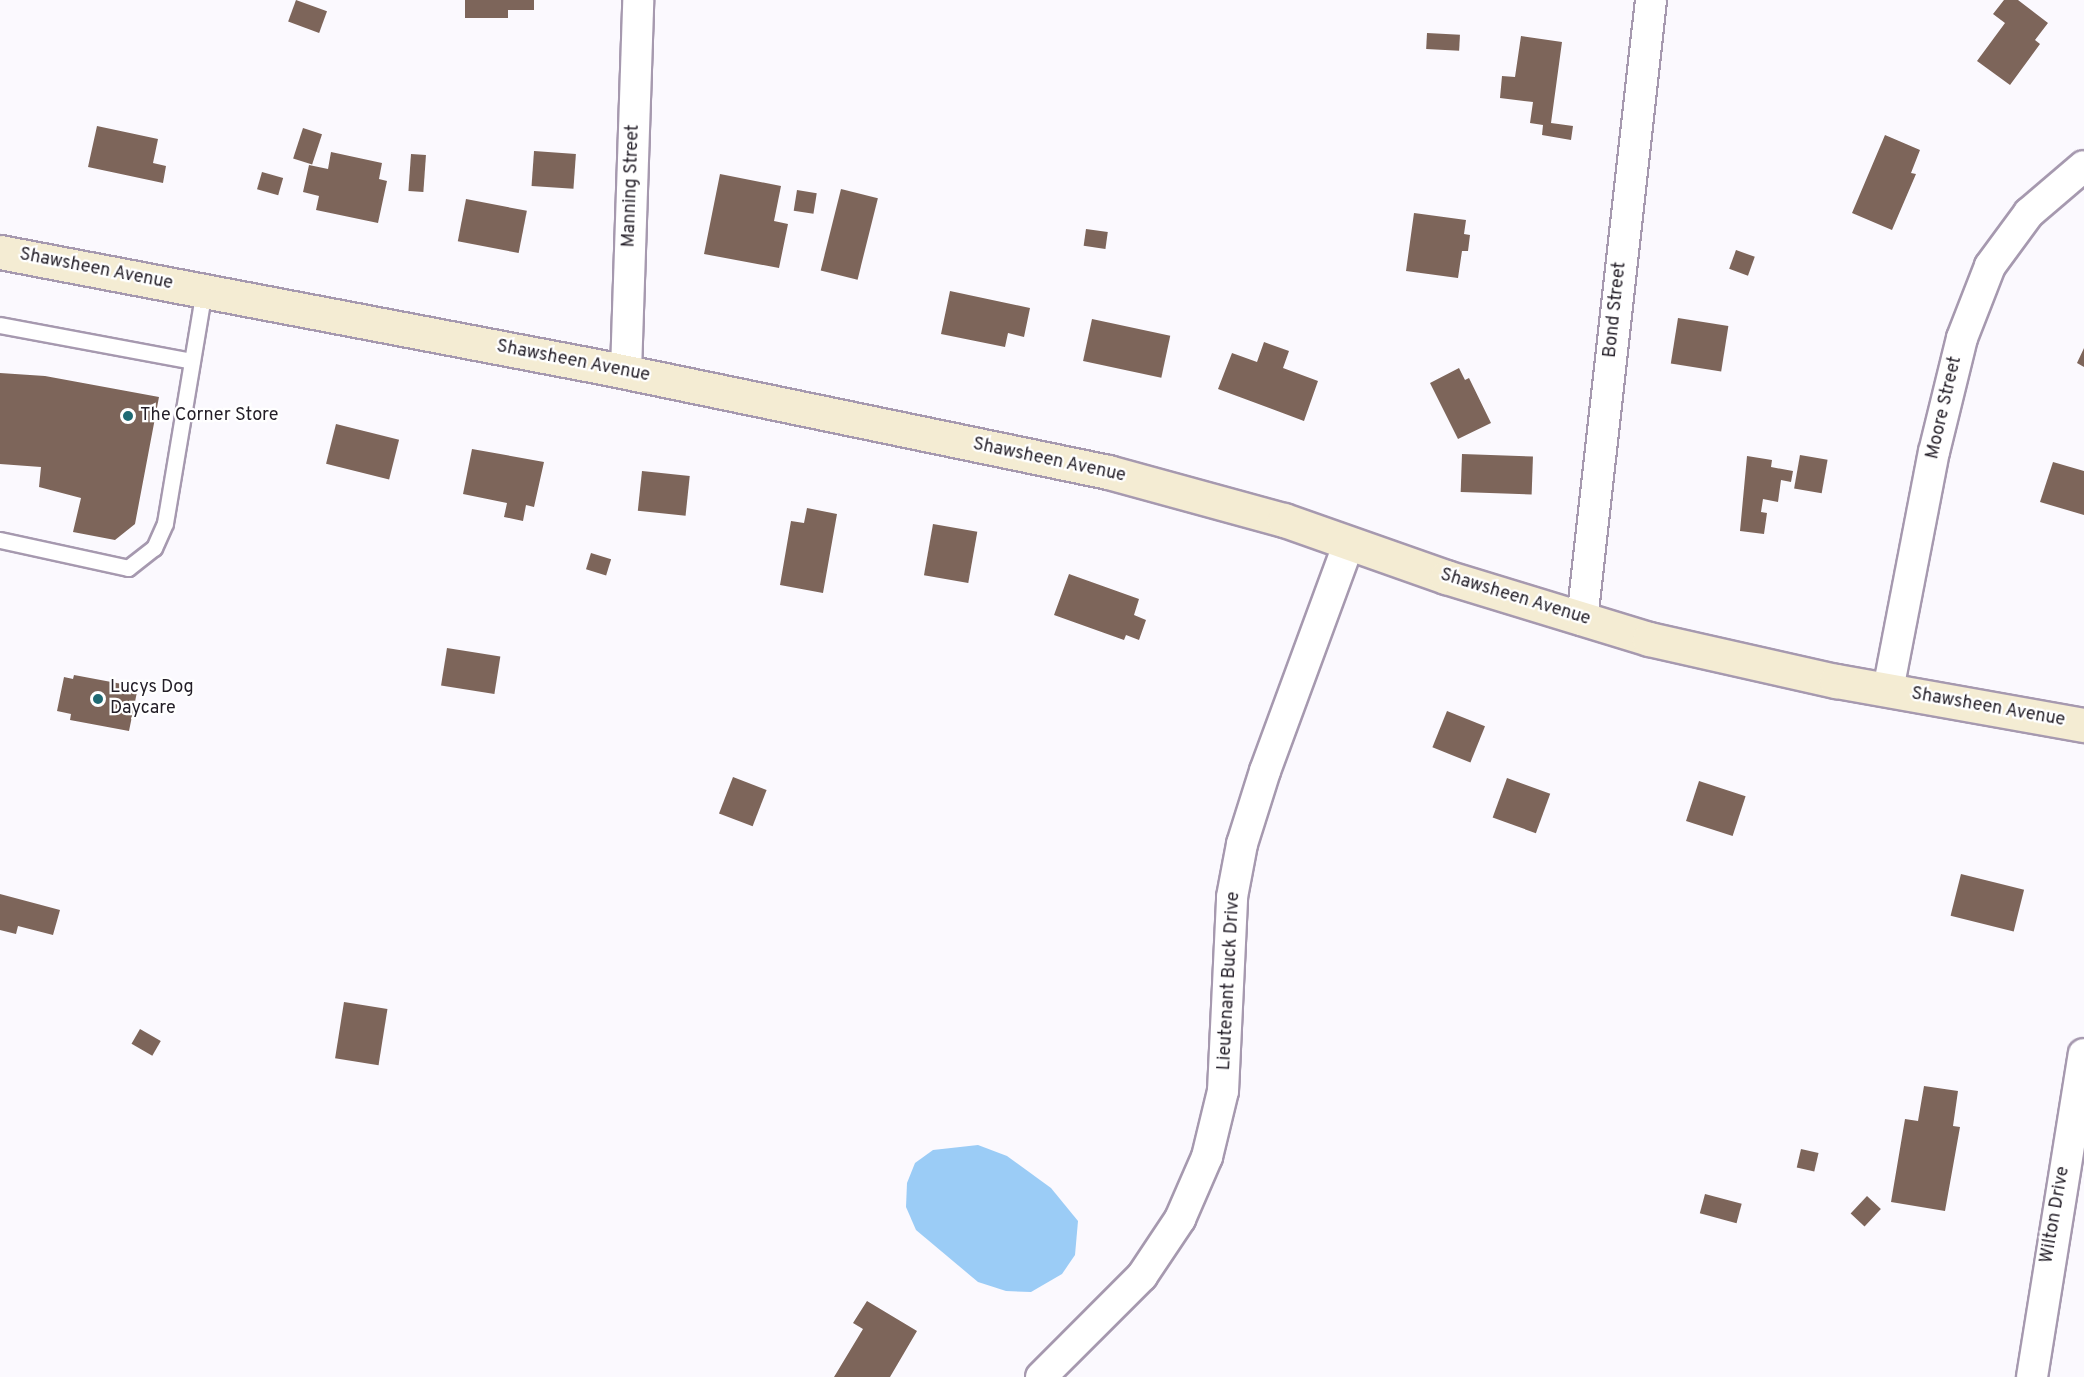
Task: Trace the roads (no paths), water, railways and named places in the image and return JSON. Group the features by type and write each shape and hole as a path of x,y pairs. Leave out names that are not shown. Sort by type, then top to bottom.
{"main road":[{"name":"Shawsheen Avenue","path":"0,252 626,371 1108,472 1284,520 1582,620 1661,642 1888,690 2084,725"}],"street":[{"name":"Manning Street","path":"626,371 638,0"},
{"name":"Bond Street","path":"1582,620 1651,0"},
{"name":"Moore Street","path":"1888,690 1934,452 1962,338 1990,266 2029,213 2084,165"},
{"name":"Lieutenant Buck Drive","path":"1041,1377 1142,1276 1180,1220 1207,1157 1223,1091 1232,897 1242,844 1265,771 1349,543"},
{"name":"Wilton Drive","path":"2032,1377 2084,1054"}],"lane":[{"path":"0,540 128,567 146,556 164,529 204,290"},
{"path":"0,325 192,361"}],"water":[{"path":"978,1145 1007,1156 1051,1188 1078,1221 1075,1255 1062,1274 1031,1292 1006,1291 978,1282 916,1230 906,1207 907,1183 915,1163 933,1150"}],"place":[{"name":"The Corner Store","path":"128,416"},
{"name":"Lucys Dog Daycare","path":"98,699"}]}
